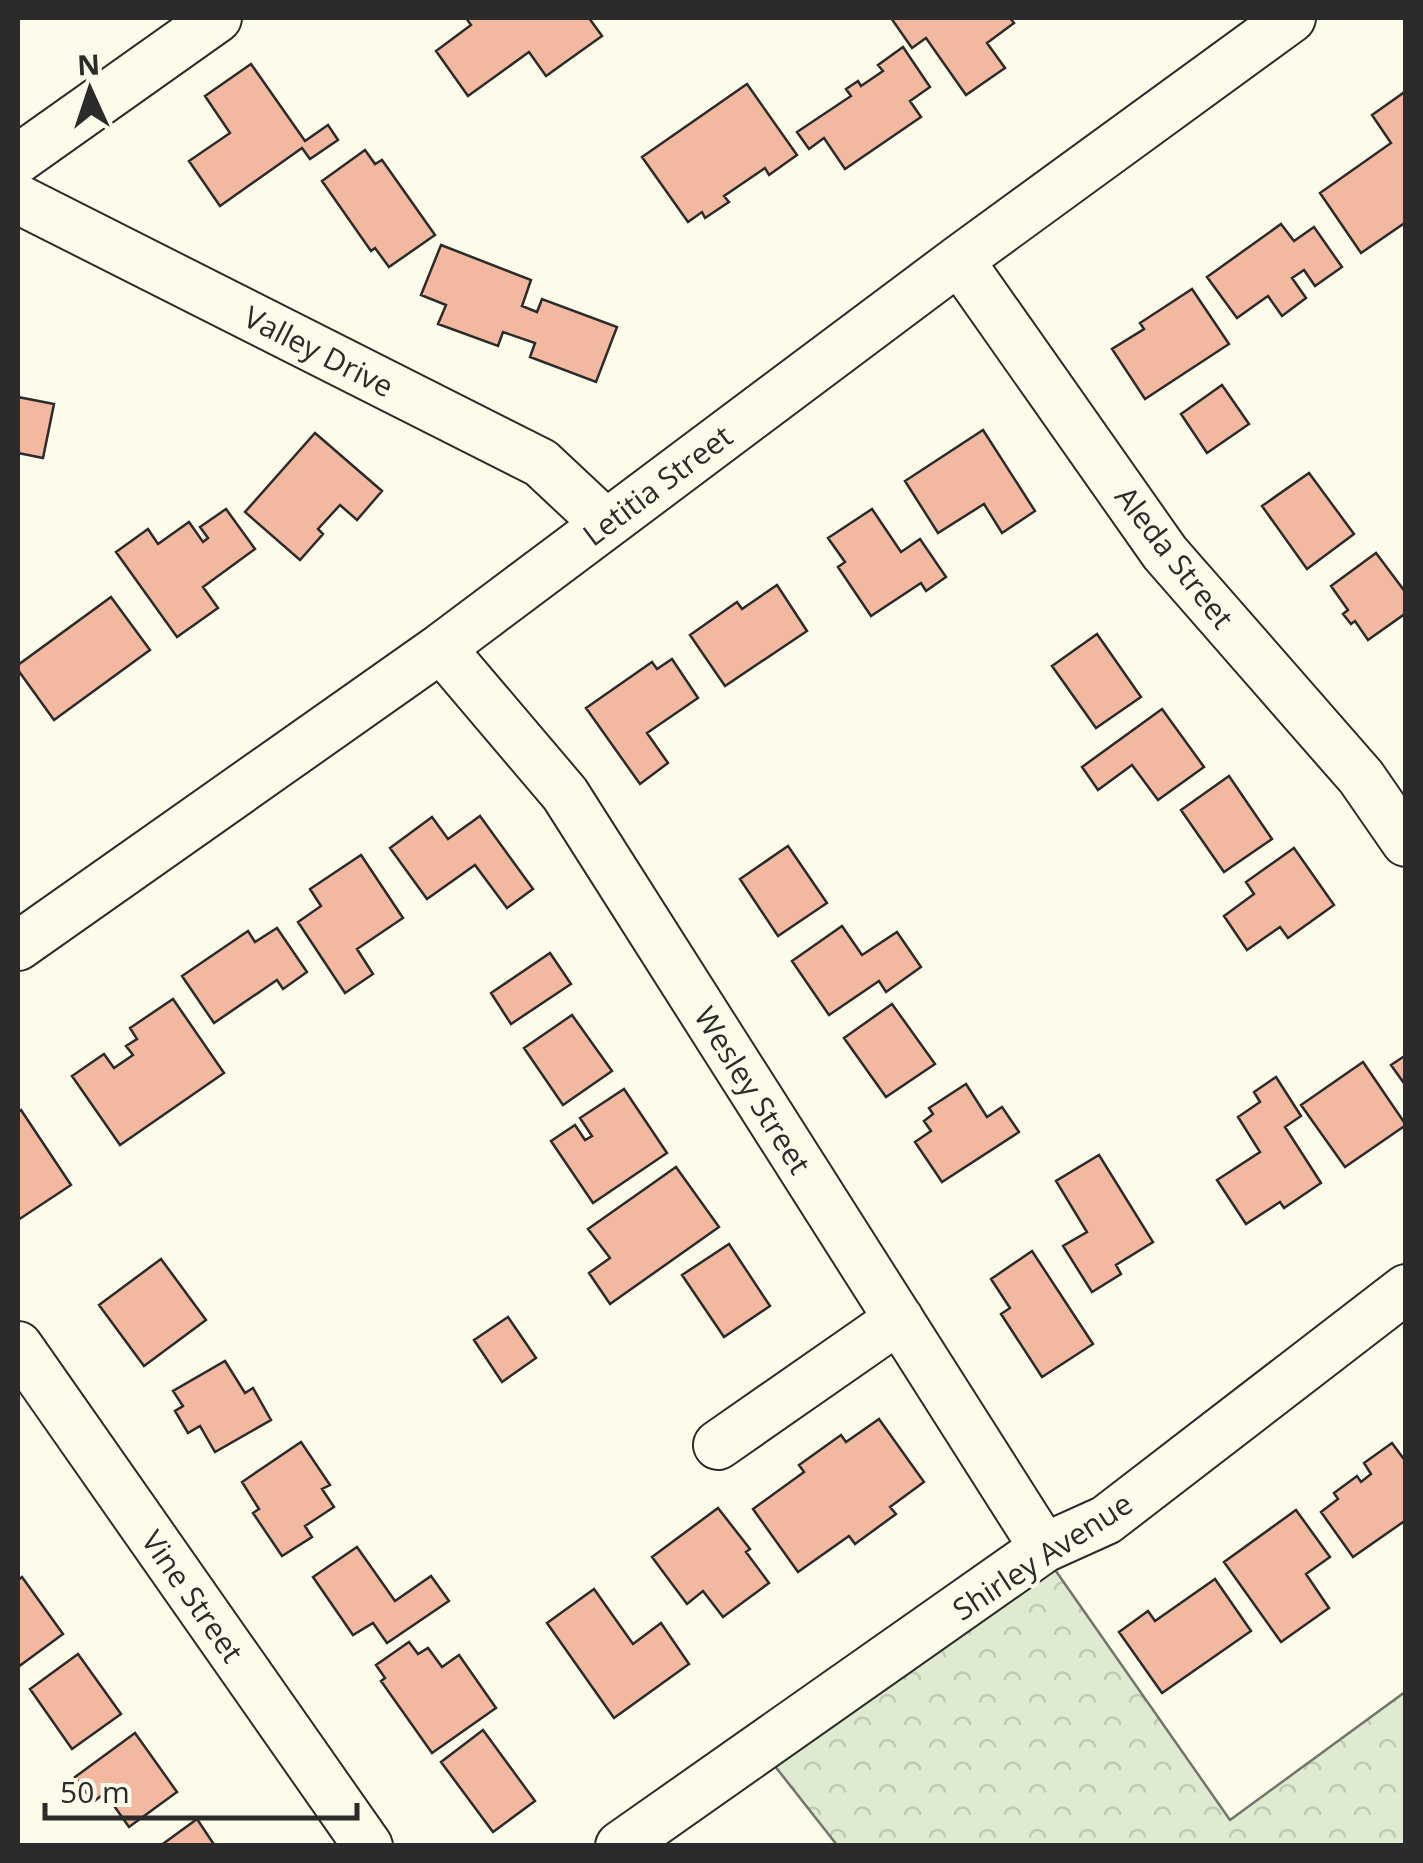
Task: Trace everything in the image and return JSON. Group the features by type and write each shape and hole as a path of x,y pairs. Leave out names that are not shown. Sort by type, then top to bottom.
{"street":[{"path":"18,159 217,18"},
{"name":"Letitia Street","path":"18,946 441,648 959,260 1292,18"},
{"name":"Valley Drive","path":"18,199 541,463 606,524"},
{"name":"Aleda Street","path":"959,260 1164,552 1361,777 1406,842"},
{"name":"Wesley Street","path":"441,648 565,794 1044,1548"},
{"name":"Shirley Avenue","path":"620,1846 1044,1548 1106,1520 1406,1288"},
{"path":"718,1445 899,1319"},
{"name":"Vine Street","path":"18,1346 368,1846"}],"green space":[{"path":"1044,1554 1230,1820 1405,1692 1405,1845 837,1845 763,1751"}],"building":[{"path":"466,18 589,18 602,36 546,76 529,52 468,96 436,51 471,25"},
{"path":"891,18 1010,18 1014,23 987,43 1005,68 966,95 926,38 912,48"},
{"path":"903,47 930,87 910,101 921,117 845,169 824,138 809,149 797,132 851,96 846,89 858,81 861,86 883,71 878,65"},
{"path":"251,64 305,141 328,125 338,140 310,159 302,148 220,206 189,161 230,133 205,96"},
{"path":"747,84 797,155 769,175 765,168 724,196 729,202 705,218 702,212 688,222 642,157"},
{"path":"1406,91 1406,222 1361,253 1320,193 1391,143 1372,115"},
{"path":"365,150 375,164 382,160 435,235 389,267 375,248 371,251 322,181"},
{"path":"1281,224 1294,241 1314,227 1342,267 1315,286 1304,270 1292,278 1306,298 1282,316 1268,296 1237,318 1207,277"},
{"path":"441,245 531,280 522,306 537,312 542,299 617,327 596,382 530,357 535,343 503,332 498,346 438,324 446,305 421,295"},
{"path":"1192,289 1229,344 1145,399 1112,349 1144,329 1140,323"},
{"path":"1222,385 1249,424 1207,453 1181,414"},
{"path":"18,397 54,404 43,458 18,453"},
{"path":"983,430 1035,511 1002,533 984,504 938,533 905,481"},
{"path":"315,433 382,491 357,520 340,505 318,529 323,534 300,560 245,512"},
{"path":"1309,473 1354,534 1307,569 1262,506"},
{"path":"226,509 255,549 203,587 218,608 177,637 116,552 148,529 158,544 189,522 203,542 208,538 200,527"},
{"path":"872,509 901,552 920,539 946,577 926,591 921,583 871,616 838,567 845,562 828,538"},
{"path":"1376,553 1406,593 1406,613 1368,640 1355,621 1351,624 1343,614 1348,610 1331,586"},
{"path":"777,585 807,631 725,686 690,635 737,602 742,609"},
{"path":"111,597 150,650 54,720 18,665"},
{"path":"1097,634 1141,697 1096,728 1052,666"},
{"path":"672,659 698,698 647,733 668,763 640,784 586,708 652,662 657,669"},
{"path":"1162,709 1204,767 1158,800 1132,765 1098,790 1082,767"},
{"path":"1229,776 1272,839 1224,872 1181,810"},
{"path":"480,816 533,889 507,908 475,865 427,899 390,848 432,817 448,839"},
{"path":"788,846 827,903 778,936 740,879"},
{"path":"1294,848 1334,905 1288,938 1280,927 1247,950 1224,916 1254,894 1246,882"},
{"path":"361,855 403,918 357,949 373,974 345,993 298,922 321,906 310,889"},
{"path":"842,926 862,955 897,932 921,967 886,992 879,981 829,1015 792,961"},
{"path":"277,928 307,972 283,989 277,980 214,1023 182,976 248,931 255,942"},
{"path":"550,953 571,984 511,1024 491,993"},
{"path":"173,999 224,1073 120,1145 72,1076 104,1054 114,1068 133,1055 126,1046 137,1039 130,1028"},
{"path":"892,1004 935,1064 886,1097 844,1038"},
{"path":"572,1015 612,1071 563,1105 524,1048"},
{"path":"1406,1055 1406,1086 1391,1065"},
{"path":"1363,1062 1406,1125 1345,1167 1301,1105"},
{"path":"1276,1077 1301,1116 1285,1127 1321,1183 1284,1208 1280,1202 1246,1224 1217,1180 1260,1152 1238,1117 1260,1102 1254,1092"},
{"path":"966,1084 987,1117 1002,1107 1019,1132 942,1182 915,1142 931,1131 924,1121 933,1114 929,1108"},
{"path":"624,1089 667,1153 593,1203 551,1141 575,1125 585,1140 592,1136 580,1118"},
{"path":"21,1110 71,1185 18,1220 18,1112"},
{"path":"1099,1155 1153,1242 1116,1265 1121,1274 1092,1292 1063,1246 1087,1232 1056,1181"},
{"path":"676,1167 719,1227 610,1304 589,1273 610,1258 588,1229"},
{"path":"729,1244 770,1306 724,1337 682,1275"},
{"path":"1032,1251 1093,1344 1042,1377 1001,1314 1010,1308 991,1279"},
{"path":"161,1259 206,1320 144,1366 99,1305"},
{"path":"508,1317 536,1358 502,1382 474,1340"},
{"path":"225,1361 245,1393 253,1388 271,1420 215,1452 200,1426 188,1433 175,1411 183,1406 173,1391"},
{"path":"879,1419 924,1482 890,1507 896,1514 855,1544 849,1536 798,1572 753,1509 804,1472 799,1465 841,1435 846,1442"},
{"path":"301,1442 330,1485 322,1489 334,1507 305,1526 312,1537 282,1556 253,1513 259,1509 242,1482"},
{"path":"1392,1443 1406,1462 1406,1520 1353,1557 1321,1512 1338,1499 1334,1493 1357,1476 1361,1482 1371,1474 1364,1463"},
{"path":"718,1508 750,1549 746,1552 769,1583 723,1617 703,1591 687,1604 652,1557"},
{"path":"1296,1510 1330,1557 1306,1574 1329,1608 1281,1642 1224,1562"},
{"path":"357,1547 395,1601 431,1576 449,1601 387,1643 373,1623 353,1635 313,1577"},
{"path":"22,1577 63,1634 18,1667 18,1580"},
{"path":"1215,1579 1251,1631 1162,1693 1119,1632 1148,1611 1155,1621"},
{"path":"594,1589 633,1644 661,1623 689,1664 614,1718 547,1623"},
{"path":"409,1642 418,1654 428,1648 442,1667 459,1655 496,1708 432,1753 381,1681 385,1678 376,1665"},
{"path":"78,1654 121,1714 72,1749 30,1689"},
{"path":"483,1730 535,1801 493,1832 441,1762"},
{"path":"135,1733 177,1792 129,1827 105,1793 93,1802 75,1777"},
{"path":"197,1819 215,1846 160,1846"}]}
